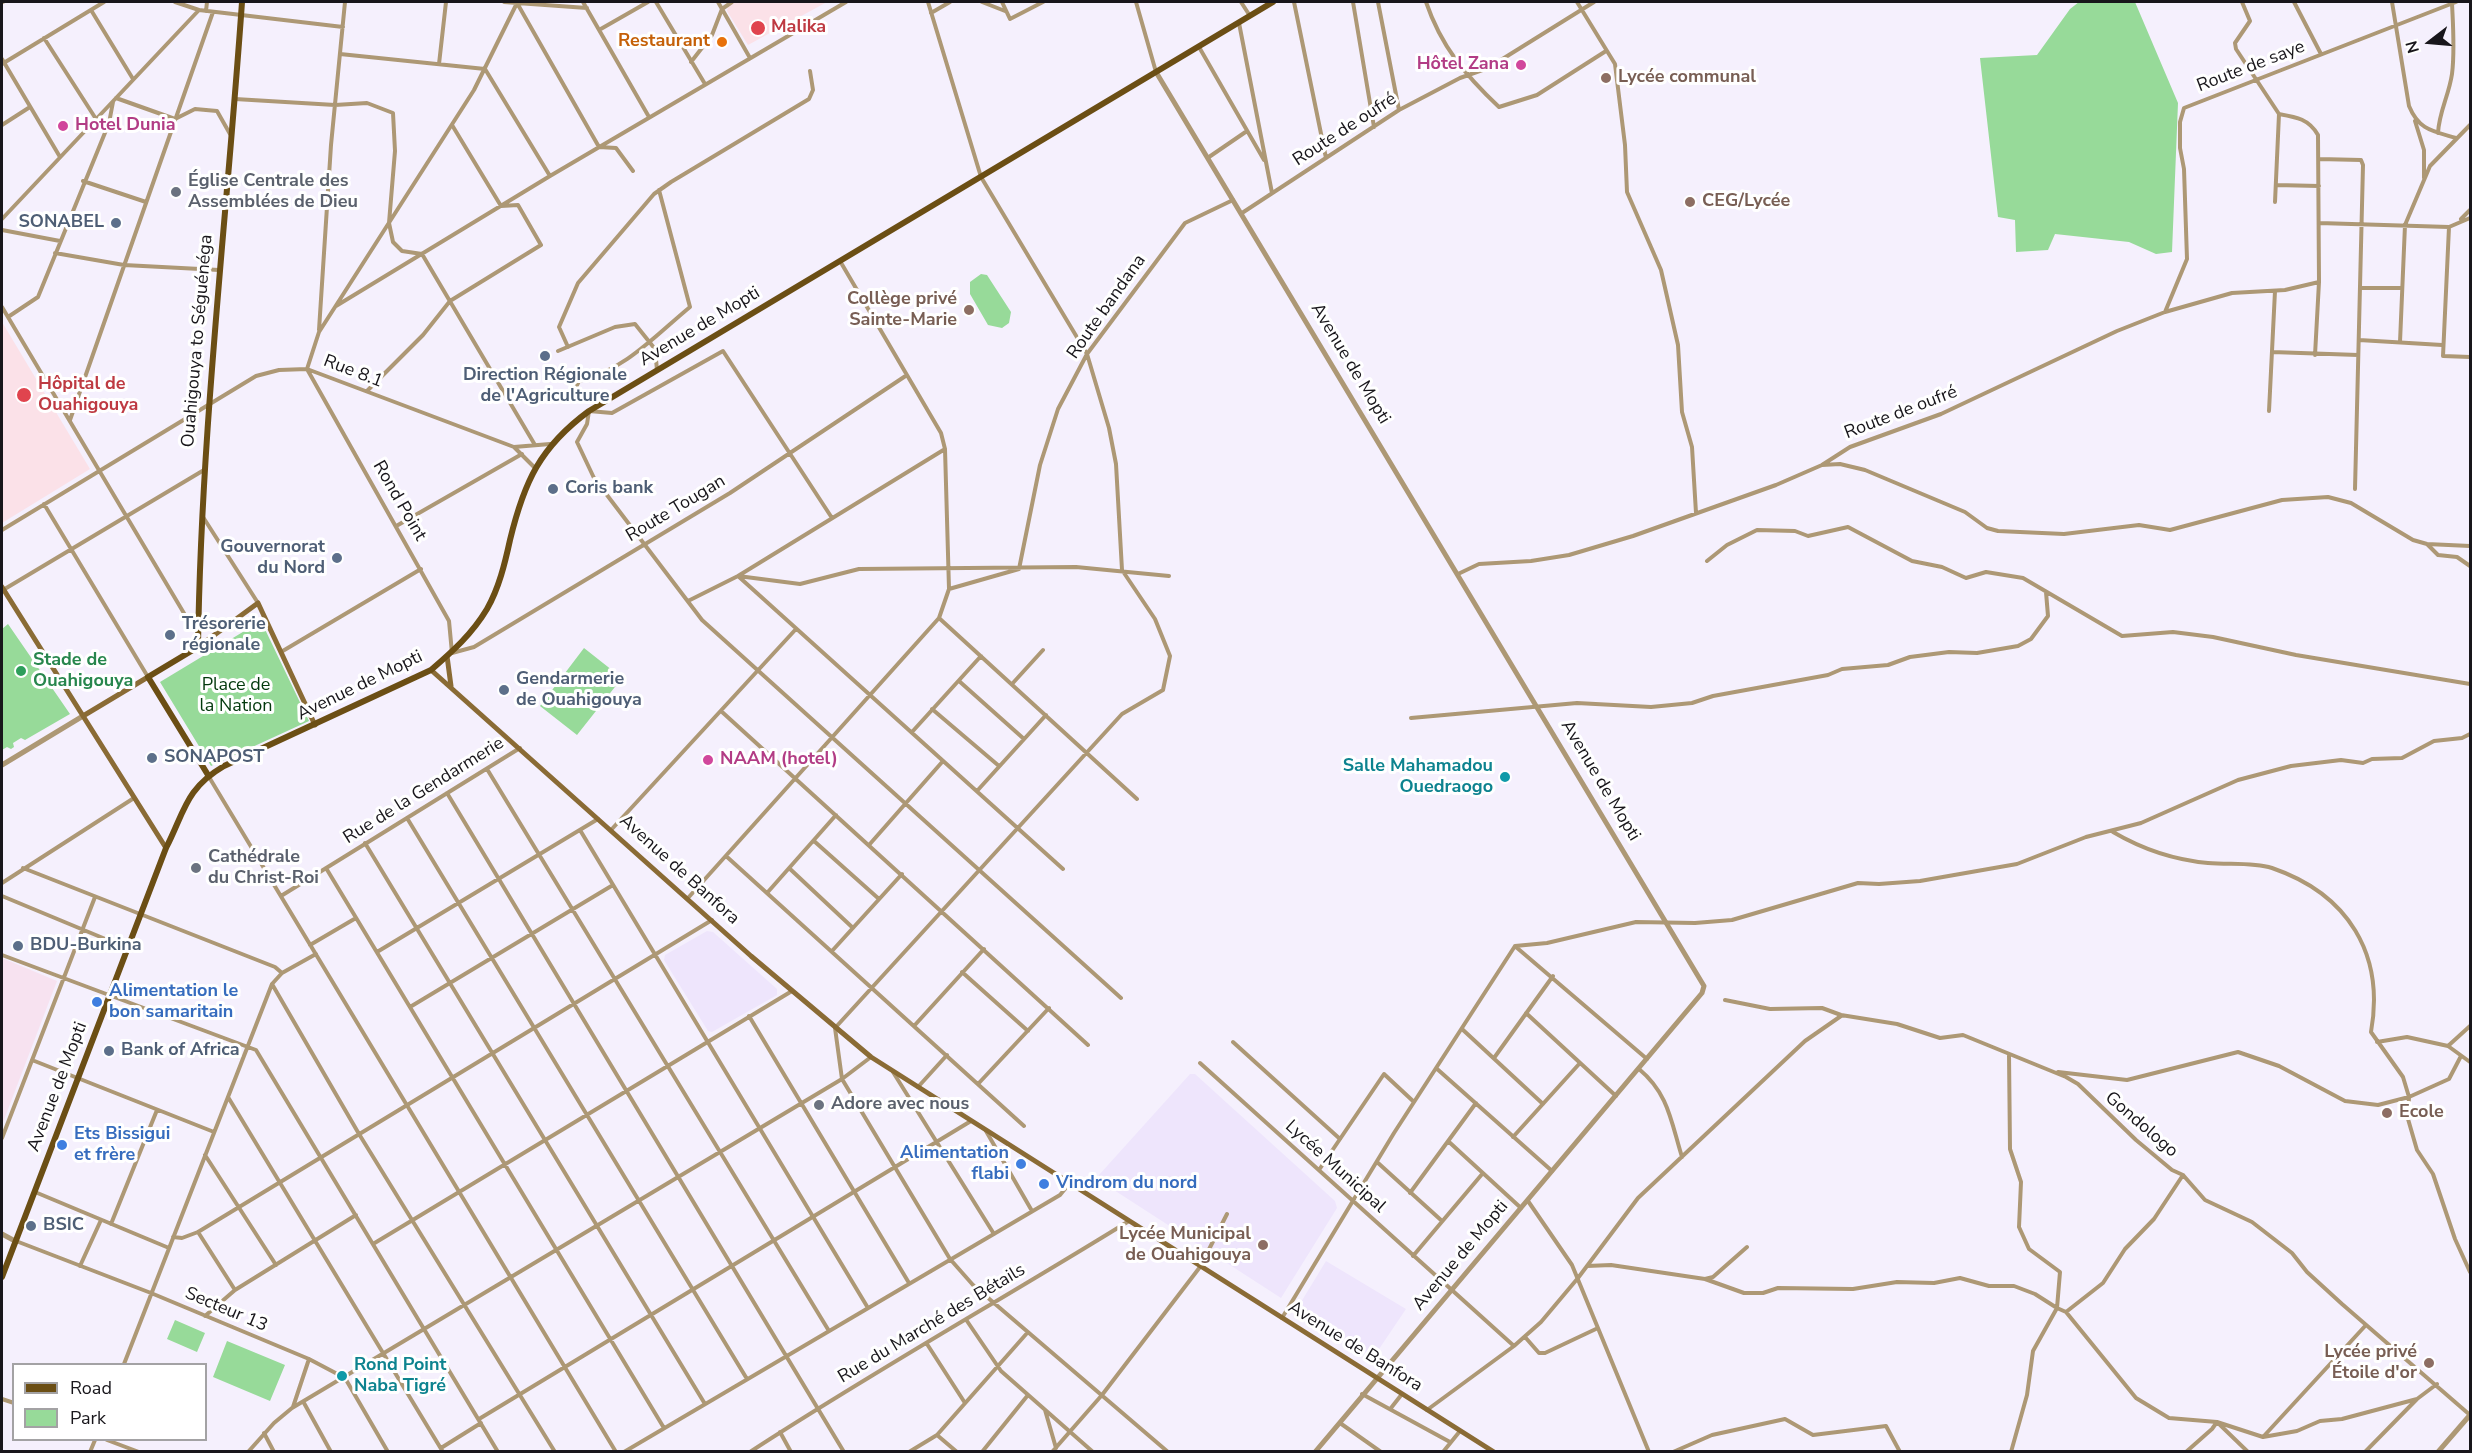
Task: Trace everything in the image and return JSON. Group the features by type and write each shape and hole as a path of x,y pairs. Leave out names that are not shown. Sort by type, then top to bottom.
{"main road":[{"name":"Ouahigouya to Séguénéga","path":"198,647 201,514 207,406 242,2"},
{"name":"Avenue de Mopti","path":"2,1277 166,848 195,788 208,775 431,670 449,655 471,632 487,608 496,588 520,502 534,467 550,444 566,428 589,411 1273,2"},
{"path":"2,588 166,848"},
{"path":"83,716 198,647 258,603 315,725"},
{"path":"449,655 451,686"},
{"name":"Avenue de Banfora","path":"431,670 792,991 871,1057 1494,1452"},
{"path":"148,677 208,775"}],"street":[{"path":"60,157 2,62 104,2"},
{"path":"175,2 199,10 343,27"},
{"path":"206,11 207,2"},
{"path":"319,332 335,105 345,2"},
{"path":"439,64 446,2"},
{"path":"504,2 586,8"},
{"path":"582,2 649,117"},
{"path":"599,30 648,2"},
{"path":"656,2 705,84"},
{"path":"718,2 750,58"},
{"path":"691,62 712,35 722,9 732,2"},
{"path":"335,306 649,117 846,2"},
{"path":"928,2 981,177 1087,354 1109,428 1116,464 1122,570 1155,619 1170,656 1163,690 1122,714 835,1028 842,1079 950,1259 973,1285 1168,1452"},
{"path":"931,13 950,2"},
{"path":"982,2 1005,11"},
{"path":"1002,2 1010,19 1040,2"},
{"path":"1136,2 1155,72"},
{"path":"1241,2 1250,16"},
{"path":"1294,2 1326,158"},
{"path":"1353,2 1374,127"},
{"path":"1378,2 1399,110"},
{"path":"1426,2 1445,44 1466,76 1498,107 1536,95 1606,51"},
{"path":"1577,2 1615,64 1625,145 1627,192 1661,270 1678,345 1682,412 1692,447 1696,513"},
{"name":"Route de oufré","path":"1242,213 1399,110 1466,76 1488,68 1594,2"},
{"path":"2242,2 2250,21 2235,43 2236,49 2279,114 2275,202"},
{"path":"2294,2 2321,54"},
{"path":"2392,2 2394,26 2400,48 2409,106 2424,150 2424,182"},
{"path":"2438,133 2439,114 2447,96 2452,72 2454,2"},
{"name":"Route de saye","path":"2165,312 2187,259 2184,169 2180,148 2180,122 2184,108 2454,2"},
{"path":"307,369 319,332 452,125 484,69 517,3"},
{"path":"517,3 599,147"},
{"path":"91,10 133,80"},
{"path":"2,219 199,10"},
{"path":"70,420 213,12"},
{"path":"1239,22 1272,194"},
{"path":"44,38 96,119"},
{"path":"1198,46 1266,165"},
{"path":"340,54 484,69"},
{"path":"484,69 550,176"},
{"path":"568,347 559,327 578,284 631,220 659,190 809,99 813,90 810,71"},
{"name":"Avenue de Mopti","path":"1155,72 1235,200 1668,921 1704,986 1702,993 1639,1070 1315,1452"},
{"path":"234,99 335,105 367,103 393,113 395,151 389,223 393,242 402,251 422,254"},
{"path":"114,100 175,119 195,109 217,111 230,135"},
{"path":"8,317 38,297 83,181 109,123 114,100"},
{"path":"2,125 30,107"},
{"path":"2279,114 2301,118 2315,129 2318,135 2319,282 2315,355"},
{"path":"2415,121 2438,133 2457,138"},
{"path":"452,125 501,206"},
{"path":"2400,342 2405,225 2430,166 2470,125"},
{"path":"1209,157 1247,131"},
{"path":"599,147 616,148 633,171"},
{"path":"2319,159 2362,162 2355,489"},
{"path":"83,181 146,202"},
{"path":"2276,185 2319,186"},
{"path":"572,395 579,381 598,377 651,342 657,333 690,307 659,190"},
{"name":"Route bandana","path":"1019,569 1040,465 1058,409 1087,354 1185,223 1235,200"},
{"path":"367,391 423,335 450,301 541,245 518,205 501,206"},
{"path":"2461,220 2470,210"},
{"path":"2319,223 2449,227 2470,218"},
{"path":"2449,227 2443,356 2470,357"},
{"path":"2,230 60,241"},
{"path":"55,253 124,265 219,270"},
{"path":"422,254 535,445"},
{"path":"688,898 939,618 949,589 946,569 945,449 941,433 840,261"},
{"name":"Route de oufré","path":"1458,574 1479,564 1531,561 1569,555 1776,486 1822,465 1850,447 1941,414 2117,331 2165,312 2232,293 2275,291 2306,287 2319,282"},
{"path":"2360,288 2401,288"},
{"path":"2270,411 2275,291"},
{"path":"2,307 188,620 199,626"},
{"path":"558,351 615,327 635,324 651,342 657,355 657,370"},
{"path":"2359,340 2442,345"},
{"path":"832,518 723,351 612,413 589,411 587,424 577,442 594,478 702,620 1121,998"},
{"path":"2272,352 2358,355"},
{"name":"Rue 8.1","path":"2,530 256,376 279,370 307,369 367,391 514,447 534,467"},
{"name":"Rond Point","path":"307,369 398,525 449,621 449,655"},
{"name":"Route Tougan","path":"449,655 474,647 643,545 791,454 907,375"},
{"name":"Rue 8.1","path":"514,447 550,444"},
{"path":"688,602 738,576 945,449"},
{"path":"398,525 522,454"},
{"path":"1822,465 1840,464 1865,470 1965,512 1988,528 1998,531 2064,534 2139,525 2170,530 2282,500 2319,497 2351,503 2413,540 2427,544 2470,546"},
{"path":"2,588 127,518 204,470"},
{"path":"44,504 148,677"},
{"path":"201,514 258,603"},
{"path":"1707,561 1727,545 1757,530 1795,531 1808,536 1848,527 1912,561 1942,567 1966,578 1986,572 2023,578 2122,636 2173,632 2470,684"},
{"path":"2427,544 2438,555 2457,557 2470,566"},
{"path":"738,576 800,584 859,569 1076,567 1169,576"},
{"path":"281,652 421,569"},
{"path":"949,589 1019,569"},
{"path":"738,576 1063,869"},
{"path":"1411,718 1537,705 1608,702 1651,707 1692,703 1713,696 1828,675 1842,669 1888,665 1910,657 1949,652 1977,653 2018,646 2031,639 2048,616 2046,592"},
{"path":"939,618 1137,799"},
{"path":"611,830 796,629"},
{"path":"1012,684 1043,650"},
{"path":"912,732 981,656"},
{"path":"959,681 1024,739"},
{"path":"932,709 999,766"},
{"path":"721,711 1088,1045"},
{"path":"977,791 1046,715"},
{"path":"2,765 83,716"},
{"path":"1515,946 1547,943 1636,922 1695,923 1732,920 1858,883 1920,881 2017,864 2086,837 2141,824 2238,780 2275,770 2341,760 2364,763 2372,759 2402,758 2434,741 2462,738 2470,734"},
{"name":"Rue de la Gendarmerie","path":"281,896 520,748"},
{"path":"869,845 944,761"},
{"path":"487,769 829,1331"},
{"path":"208,775 616,1452"},
{"path":"447,793 844,1452"},
{"path":"2,883 134,798"},
{"path":"767,892 836,815"},
{"path":"407,818 747,1379"},
{"path":"377,952 599,819"},
{"path":"580,830 868,1308"},
{"path":"2112,832 2145,849 2176,858 2272,868 2332,900 2357,930 2369,960 2374,998 2370,1032 2403,1077 2409,1097 2408,1119 2416,1150 2433,1174 2455,1239 2470,1272"},
{"path":"813,841 879,899"},
{"path":"365,843 705,1404"},
{"path":"726,856 1024,1126"},
{"path":"22,868 275,967 282,973"},
{"path":"326,868 664,1428"},
{"path":"789,868 853,928"},
{"path":"832,951 902,874"},
{"path":"410,1007 613,885"},
{"path":"2,896 128,948"},
{"path":"2,1138 95,897"},
{"path":"310,945 356,918"},
{"path":"173,1237 182,1238 198,1232 712,920"},
{"path":"1515,946 1553,976 1647,1060"},
{"path":"1282,1318 1414,1102 1515,946"},
{"path":"914,1026 984,949"},
{"path":"125,1363 272,984 282,973 316,954"},
{"path":"2,955 256,1050 498,1452"},
{"path":"962,972 1028,1031"},
{"path":"1494,1058 1553,976"},
{"path":"272,984 359,1134 555,1452"},
{"path":"373,1244 792,991"},
{"name":"Gondologo","path":"1725,1000 1770,1009 1822,1008 1841,1015 1897,1024 1940,1038 1963,1035 2078,1084 2136,1140 2172,1170 2183,1175 2205,1200 2252,1222 2292,1253 2307,1272 2470,1415"},
{"path":"978,1084 1049,1008"},
{"path":"1526,1013 1617,1096"},
{"path":"1427,1410 1525,1337 1578,1278 1638,1198 1805,1041 1841,1015"},
{"path":"749,1016 909,1284"},
{"path":"2448,1046 2470,1026"},
{"path":"1462,1028 1543,1104"},
{"path":"2377,1042 2407,1036 2448,1046 2470,1062"},
{"path":"1233,1042 1340,1139"},
{"path":"2052,1071 2127,1080 2238,1052 2279,1066 2345,1101 2378,1105 2409,1097 2449,1079 2462,1056"},
{"path":"2009,1054 2010,1149 2021,1182 2019,1227 2029,1249 2060,1272 2057,1308 2033,1351 2027,1395 2011,1452"},
{"path":"918,1087 947,1055"},
{"path":"248,1452 264,1433 292,1408 304,1403 801,1104 842,1079 871,1057"},
{"path":"32,1060 214,1132"},
{"name":"Lycée Municipal","path":"1200,1063 1514,1346"},
{"path":"1513,1137 1580,1063"},
{"path":"1436,1068 1552,1172"},
{"path":"1639,1070 1656,1083 1663,1096 1682,1157"},
{"name":"Avenue de Banfora","path":"892,1071 994,1234"},
{"path":"1318,1170 1384,1074 1414,1102"},
{"path":"228,1097 442,1450 520,1394 971,1121"},
{"path":"1410,1193 1476,1103"},
{"path":"111,1224 157,1110"},
{"name":"Avenue de Banfora","path":"985,1130 1032,1211"},
{"path":"1448,1141 1521,1209"},
{"path":"205,1155 276,1265"},
{"path":"1377,1162 1442,1221"},
{"path":"1413,1256 1483,1173"},
{"path":"2066,1312 2103,1283 2125,1248 2154,1220 2183,1175"},
{"path":"624,1452 1060,1195 1069,1184"},
{"path":"34,1192 169,1248"},
{"path":"1528,1201 1572,1265 1649,1452"},
{"path":"1054,1450 1102,1395 1200,1267 1227,1214"},
{"path":"205,1316 235,1290 356,1215"},
{"path":"80,1266 101,1220"},
{"name":"Rue du Marché des Bétails","path":"750,1452 818,1407 967,1321 1129,1221"},
{"path":"198,1232 235,1290"},
{"path":"2,1234 15,1241"},
{"name":"Secteur 13","path":"15,1241 151,1293 309,1359 345,1378"},
{"path":"1705,1278 1713,1277 1747,1247"},
{"path":"1586,1266 1611,1265 1705,1278 1744,1293 1763,1293 1778,1288 1853,1288 1897,1282 1934,1283 1960,1278 1989,1286 2014,1286 2035,1294 2066,1312 2136,1398 2169,1418 2217,1422 2263,1437 2297,1431 2320,1421 2342,1419 2417,1399"},
{"path":"967,1321 998,1366 1093,1452"},
{"path":"2263,1437 2366,1325"},
{"path":"1525,1337 1539,1353 1545,1353 1598,1328"},
{"path":"909,1452 937,1435 1028,1332"},
{"path":"927,1344 965,1403"},
{"path":"292,1408 309,1359"},
{"path":"345,1378 388,1452"},
{"path":"2365,1452 2417,1399 2437,1384"},
{"path":"1362,1394 1450,1442"},
{"path":"1391,1408 1402,1394"},
{"path":"982,1452 1028,1395"},
{"path":"304,1403 331,1452"},
{"path":"1045,1410 1054,1450"},
{"path":"2440,1451 2470,1415"},
{"path":"1673,1452 1712,1435 1785,1419 1813,1435 1886,1426 1900,1452"},
{"path":"2186,1452 2217,1422"},
{"path":"2217,1422 2248,1452"},
{"path":"1340,1423 1381,1452"},
{"path":"1443,1452 1460,1430"},
{"path":"780,1432 791,1452"},
{"path":"264,1433 274,1452"},
{"path":"937,1435 957,1452"},
{"path":"110,1441 139,1452"}],"shaded area":[{"name":"Malika","path":"729,2 827,2 748,45 727,11"},
{"name":"Hôpital de Ouahigouya","path":"2,322 90,469 2,523"},
{"path":"707,931 713,932 777,989 777,995 712,1032 708,1031 664,960 665,955"},
{"path":"2,958 57,981 2,1125"},
{"path":"1190,1074 1195,1074 1335,1201 1337,1208 1281,1298 1100,1181 1099,1175"},
{"path":"1326,1261 1406,1309 1375,1355 1371,1356 1299,1313 1298,1307"}],"green space":[{"path":"2079,2 2135,2 2178,103 2172,252 2156,254 2129,242 2055,234 2048,250 2016,252 2015,220 1998,217 1980,58 2037,55 2070,9"},
{"path":"981,274 987,275 1011,312 1009,323 1002,328 988,325 970,294 970,282"},
{"name":"Place de la Nation","path":"261,621 309,721 211,766 160,682"},
{"name":"Stade de Ouahigouya","path":"8,624 70,714 25,740 21,738 13,743 14,747 11,749 7,747 2,750 2,629"},
{"path":"584,648 622,678 577,735 540,706"},
{"path":"175,1320 205,1333 197,1352 167,1339"},
{"path":"227,1341 285,1365 270,1401 213,1377"}],"place":[{"name":"Malika","path":"758,28"},
{"name":"Restaurant","path":"722,42"},
{"name":"Hôtel Zana","path":"1521,65"},
{"name":"Lycée communal","path":"1606,78"},
{"name":"Hotel Dunia","path":"63,126"},
{"name":"Église Centrale des Assemblées de Dieu","path":"176,192"},
{"name":"CEG/Lycée","path":"1690,202"},
{"name":"SONABEL","path":"116,223"},
{"name":"Collège privé Sainte-Marie","path":"969,310"},
{"name":"Direction Régionale de l'Agriculture","path":"545,356"},
{"name":"Hôpital de Ouahigouya","path":"24,395"},
{"name":"Coris bank","path":"553,489"},
{"name":"Gouvernorat du Nord","path":"337,558"},
{"name":"Trésorerie régionale","path":"170,635"},
{"name":"Stade de Ouahigouya","path":"21,671"},
{"name":"Gendarmerie de Ouahigouya","path":"504,690"},
{"name":"SONAPOST","path":"152,758"},
{"name":"NAAM (hotel)","path":"708,760"},
{"name":"Salle Mahamadou Ouedraogo","path":"1505,777"},
{"name":"Cathédrale du Christ-Roi","path":"196,868"},
{"name":"BDU-Burkina","path":"18,946"},
{"name":"Alimentation le bon samaritain","path":"97,1002"},
{"name":"Bank of Africa","path":"109,1051"},
{"name":"Adore avec nous","path":"819,1105"},
{"name":"Ecole","path":"2387,1113"},
{"name":"Ets Bissigui et frère","path":"62,1145"},
{"name":"Alimentation flabi","path":"1021,1164"},
{"name":"Vindrom du nord","path":"1044,1184"},
{"name":"BSIC","path":"31,1226"},
{"name":"Lycée Municipal de Ouahigouya","path":"1263,1245"},
{"name":"Lycée privé Étoile d'or","path":"2429,1363"},
{"name":"Rond Point Naba Tigré","path":"342,1376"}]}
